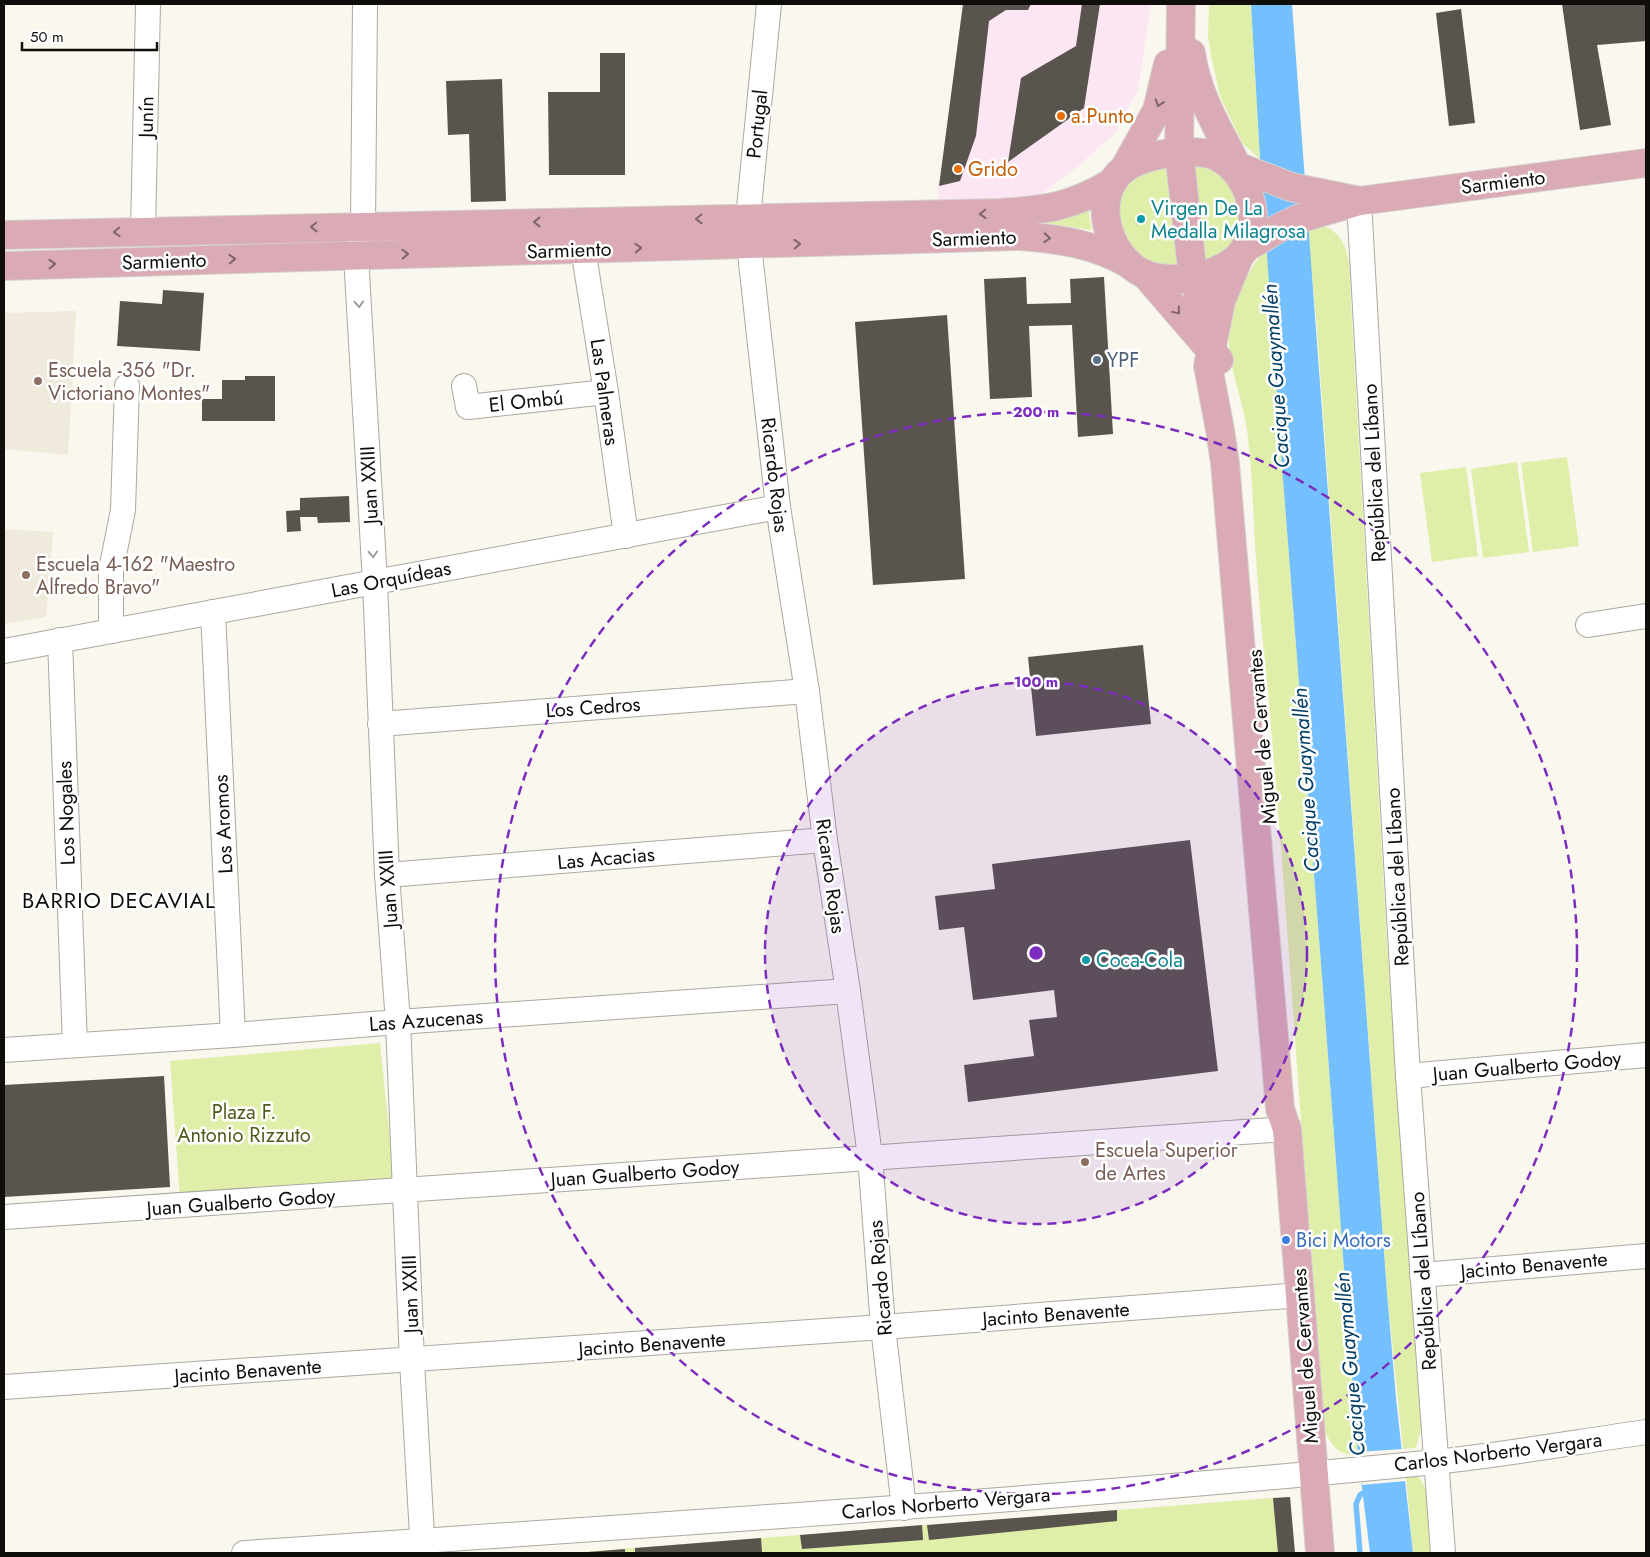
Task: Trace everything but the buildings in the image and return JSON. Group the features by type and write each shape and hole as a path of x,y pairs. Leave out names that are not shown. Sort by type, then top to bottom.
{"main road":[{"name":"Miguel de Cervantes","path":"1182,14 1179,152 1194,278 1210,349"},
{"path":"1182,14 1201,96 1215,127 1242,169"},
{"path":"1182,14 1174,34 1157,110 1118,176 1106,208 1108,230 1117,250 1137,269 1210,349"},
{"name":"Sarmiento","path":"4,235 970,214 1042,210 1085,197 1139,160 1151,156 1179,152 1206,154 1291,188 1305,203"},
{"name":"Sarmiento","path":"1194,278 1220,268 1284,225 1305,203 1359,200 1646,163"},
{"name":"Miguel de Cervantes","path":"1242,169 1252,220 1250,247 1221,301 1208,366 1225,463 1280,1108 1287,1129 1320,1553"},
{"name":"Sarmiento","path":"4,266 1020,236 1058,239 1080,244 1100,250 1137,269"},
{"path":"1137,269 1177,279 1194,278"}],"street":[{"name":"Junín","path":"143,231 148,4"},
{"name":"Juan XXIII","path":"365,4 363,226 356,256 375,582 386,875 398,1022 412,1361 423,1547"},
{"name":"Portugal","path":"748,245 748,218 769,4"},
{"name":"República del Líbano","path":"1359,200 1408,1076 1443,1553"},
{"name":"Ricardo Rojas","path":"748,245 778,508 807,691 825,840 870,1156 883,1328 904,1508"},
{"name":"Las Palmeras","path":"583,249 606,392 626,536"},
{"path":"111,631 111,570 123,510 127,386"},
{"name":"El Ombú","path":"464,386 468,407 606,392"},
{"name":"Las Orquídeas","path":"4,651 778,508"},
{"name":"Los Aromos","path":"213,612 233,1035"},
{"path":"1588,625 1646,616"},
{"name":"Los Nogales","path":"60,640 75,1045"},
{"name":"Los Cedros","path":"380,724 807,691"},
{"name":"Las Acacias","path":"386,875 825,840"},
{"name":"Las Azucenas","path":"4,1050 848,991"},
{"name":"Juan Gualberto Godoy","path":"1408,1076 1646,1055"},
{"name":"Juan Gualberto Godoy","path":"4,1217 406,1191 870,1156 1287,1129"},
{"name":"Jacinto Benavente","path":"1422,1275 1646,1256"},
{"name":"Jacinto Benavente","path":"4,1387 883,1328 1301,1295"},
{"name":"Carlos Norberto Vergara","path":"244,1553 423,1547 1314,1473 1436,1462 1646,1432"}],"shaded area":[{"path":"963,4 1151,4 1138,90 1115,133 1076,168 1038,196 937,202"},
{"name":"Escuela -356 \"Dr. Victoriano Montes\"","path":"76,311 68,455 4,449 4,313"},
{"name":"Escuela 4-162 \"Maestro Alfredo Bravo\"","path":"4,529 53,532 46,617 4,624"}],"green space":[{"path":"1209,4 1251,4 1260,159 1242,143 1220,96 1208,36"},
{"path":"1169,163 1182,269 1163,268 1129,253 1115,207 1131,178"},
{"path":"1192,164 1209,169 1224,179 1231,185 1241,203 1240,234 1228,250 1202,265"},
{"path":"1090,205 1089,215 1092,230 1037,222"},
{"path":"1315,224 1328,228 1337,235 1347,254 1349,266 1387,943 1421,1429 1416,1448 1403,1449 1387,1293 1316,317 1307,226"},
{"path":"1267,249 1358,1455 1346,1454 1337,1450 1325,1432 1283,870 1257,578 1250,458 1245,419 1229,347 1230,325 1241,289 1253,266"},
{"path":"1567,457 1579,546 1533,552 1521,463"},
{"path":"1517,462 1529,552 1483,558 1471,469"},
{"path":"1466,467 1478,556 1432,562 1420,473"},
{"name":"Plaza F. Antonio Rizzuto","path":"380,1043 394,1178 180,1199 170,1061"},
{"path":"1406,1476 1418,1477 1427,1492 1430,1513 1430,1553 1413,1553"},
{"path":"1290,1497 1295,1553 570,1553 1273,1498"}],"water":[{"name":"Cacique Guaymallén","path":"1251,4 1292,4 1387,1293 1413,1553 1370,1553 1358,1455 1283,479"}],"pier":[{"path":"1403,1449 1406,1481 1362,1485 1358,1452"}],"waterway":[{"path":"1360,1553 1356,1504 1360,1495 1369,1489"}],"place":[{"name":"a.Punto","path":"1061,116"},
{"name":"Grido","path":"958,169"},
{"name":"Virgen De La Medalla Milagrosa","path":"1141,219"},
{"name":"YPF","path":"1097,360"},
{"name":"Escuela -356 \"Dr. Victoriano Montes\"","path":"38,381"},
{"name":"Escuela 4-162 \"Maestro Alfredo Bravo\"","path":"26,575"},
{"name":"Coca-Cola","path":"1086,960"},
{"name":"Escuela Superior de Artes","path":"1085,1162"},
{"name":"Bici Motors","path":"1286,1240"}],"district":[{"name":"BARRIO DECAVIAL","path":"119,900"}]}
